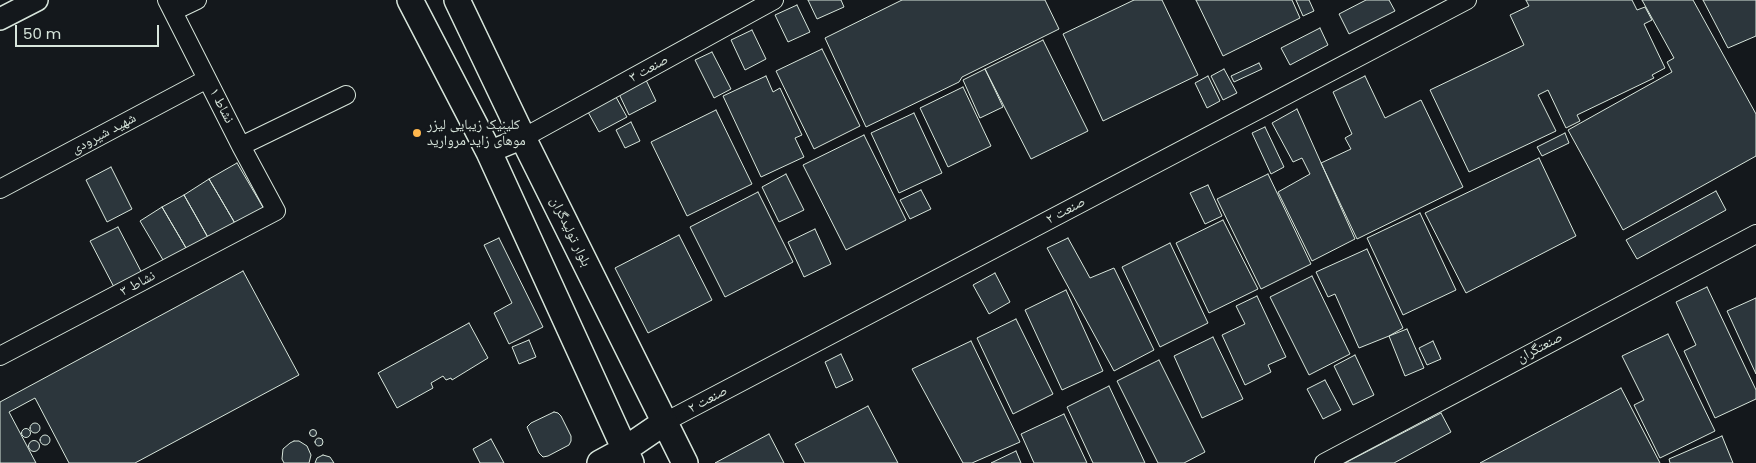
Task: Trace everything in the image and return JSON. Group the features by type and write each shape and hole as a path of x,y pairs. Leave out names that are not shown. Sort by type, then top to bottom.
{"main road":[{"path":"410,0 489,152 628,456"},
{"name":"بلوار تولیدگران","path":"456,0 686,463"},
{"path":"600,463 628,456 665,422"}],"street":[{"path":"0,19 37,0"},
{"path":"171,6 197,0"},
{"name":"صنعت ۳","path":"523,138 774,0"},
{"name":"صنعت ۲","path":"665,422 1467,0"},
{"name":"نشاط ۱","path":"171,6 241,146 276,211"},
{"name":"شهید شیرودی","path":"0,189 207,79"},
{"path":"241,146 346,95"},
{"path":"489,152 523,138"},
{"name":"نشاط ۳","path":"0,356 276,211"},
{"name":"صنعتگران","path":"1324,463 1756,234"}],"building":[{"path":"808,0 841,0 844,7 817,19"},
{"path":"902,0 1045,0 1059,29 962,77 959,82 866,127 825,38"},
{"path":"1134,0 1162,0 1198,75 1103,121 1063,34"},
{"path":"1196,0 1292,0 1300,18 1223,56"},
{"path":"1296,0 1309,0 1314,11 1303,16"},
{"path":"1366,0 1389,0 1395,11 1349,34 1339,14"},
{"path":"1526,0 1632,0 1637,10 1645,7 1652,20 1644,24 1665,68 1652,75 1654,78 1577,115 1580,121 1566,128 1548,90 1538,95 1556,131 1469,172 1430,90 1524,45 1510,15 1529,6"},
{"path":"1642,0 1693,0 1756,114 1756,156 1623,230 1568,130 1672,72 1667,62 1674,58"},
{"path":"1703,0 1756,0 1756,36 1728,48"},
{"path":"797,5 810,32 788,42 775,15"},
{"path":"1320,28 1328,45 1290,65 1281,48"},
{"path":"752,30 766,59 745,70 731,40"},
{"path":"1043,40 1088,131 1031,159 985,69"},
{"path":"822,49 860,126 814,149 776,71"},
{"path":"712,52 731,89 714,98 695,60"},
{"path":"1259,63 1262,69 1234,82 1231,76"},
{"path":"985,69 1003,107 980,118 963,80"},
{"path":"1224,69 1237,93 1223,100 1211,76"},
{"path":"766,76 773,92 780,88 802,135 795,138 804,157 761,177 723,96"},
{"path":"1208,76 1220,101 1207,108 1195,83"},
{"path":"1365,76 1385,118 1421,100 1463,187 1357,239 1321,163 1351,149 1345,138 1352,134 1333,92"},
{"path":"646,80 656,101 629,115 619,94"},
{"path":"963,87 991,146 948,167 920,108"},
{"path":"616,97 627,117 599,132 588,112"},
{"path":"1297,109 1355,239 1312,261 1278,192 1310,174 1302,158 1293,162 1272,123"},
{"path":"716,110 752,184 687,216 651,142"},
{"path":"914,113 942,173 899,193 871,133"},
{"path":"631,122 640,141 625,148 616,130"},
{"path":"1265,127 1284,167 1271,174 1252,133"},
{"path":"1565,133 1569,143 1542,156 1537,147"},
{"path":"864,135 906,220 846,250 803,165"},
{"path":"1539,158 1576,236 1466,293 1425,213"},
{"path":"237,163 264,209 236,225 209,179"},
{"path":"111,167 132,209 107,222 86,180"},
{"path":"786,174 804,210 779,222 762,187"},
{"path":"1268,174 1311,264 1261,289 1217,199"},
{"path":"209,179 236,225 210,241 184,195"},
{"path":"1208,185 1222,216 1205,224 1190,193"},
{"path":"921,190 931,209 910,219 900,200"},
{"path":"1716,191 1726,210 1637,259 1626,240"},
{"path":"758,192 793,262 725,297 690,227"},
{"path":"184,195 210,241 189,253 162,207"},
{"path":"162,207 189,253 166,265 140,221"},
{"path":"1420,213 1456,290 1403,315 1367,238"},
{"path":"1223,220 1258,289 1209,313 1176,243"},
{"path":"118,227 144,277 116,291 90,241"},
{"path":"815,229 831,264 804,277 788,242"},
{"path":"679,235 712,300 648,333 615,268"},
{"path":"499,238 543,327 509,344 494,313 512,303 484,245"},
{"path":"1068,238 1090,278 1114,268 1154,350 1114,371 1047,248"},
{"path":"1170,243 1208,323 1160,347 1122,267"},
{"path":"1367,249 1403,328 1359,348 1335,294 1328,297 1316,272"},
{"path":"243,271 299,375 135,463 69,463 35,398 9,412 36,463 0,463 0,402"},
{"path":"995,273 1010,302 989,314 973,285"},
{"path":"1312,276 1350,354 1309,375 1270,297"},
{"path":"1707,287 1756,390 1756,399 1715,418 1684,351 1696,345 1676,302"},
{"path":"1066,290 1103,371 1062,390 1025,310"},
{"path":"1257,296 1286,357 1268,365 1271,372 1245,385 1222,335 1245,324 1236,306"},
{"path":"1756,298 1756,374 1727,311"},
{"path":"1016,319 1053,394 1013,414 977,338"},
{"path":"469,323 488,358 452,380 451,378 446,380 443,376 431,383 433,388 397,408 378,373"},
{"path":"1407,329 1424,368 1405,376 1389,336"},
{"path":"1668,334 1715,431 1660,458 1634,405 1644,400 1622,356"},
{"path":"1213,337 1243,399 1202,418 1174,356"},
{"path":"529,340 536,357 519,364 512,347"},
{"path":"971,341 1020,442 972,463 963,463 912,369"},
{"path":"1433,341 1441,359 1427,365 1419,348"},
{"path":"841,354 853,380 836,388 825,362"},
{"path":"1355,355 1374,395 1353,405 1334,366"},
{"path":"1159,360 1205,452 1184,463 1158,463 1117,381"},
{"path":"1325,380 1341,410 1323,419 1307,389"},
{"path":"1109,386 1145,463 1093,463 1067,407"},
{"path":"1621,388 1660,463 1480,463"},
{"path":"868,406 898,463 805,463 795,444"},
{"path":"554,412 561,416 571,436 571,441 569,445 543,457 539,453 527,427 531,423"},
{"path":"1441,413 1451,432 1394,463 1345,463"},
{"path":"1064,414 1087,463 1034,463 1021,434"},
{"path":"33,423 37,423 40,428 39,432 33,433 30,430 30,426"},
{"path":"26,429 30,433 26,437 22,433"},
{"path":"313,429 317,433 313,437 309,433"},
{"path":"769,434 784,463 715,463"},
{"path":"43,435 47,435 50,440 49,444 43,445 40,442 40,438"},
{"path":"1722,436 1733,463 1670,463 1669,459"},
{"path":"319,438 323,442 319,446 315,442"},
{"path":"491,439 504,463 480,463 473,449"},
{"path":"32,441 36,441 39,446 38,450 32,451 29,448 29,444"},
{"path":"294,441 299,441 307,446 311,455 309,463 284,463 282,459 283,449"},
{"path":"1016,451 1021,463 991,463"},
{"path":"323,455 330,457 334,463 315,463 317,458"}],"place":[{"name":"کلینیک زیبایی لیزر موهای زاید مروارید","path":"417,133"}]}
